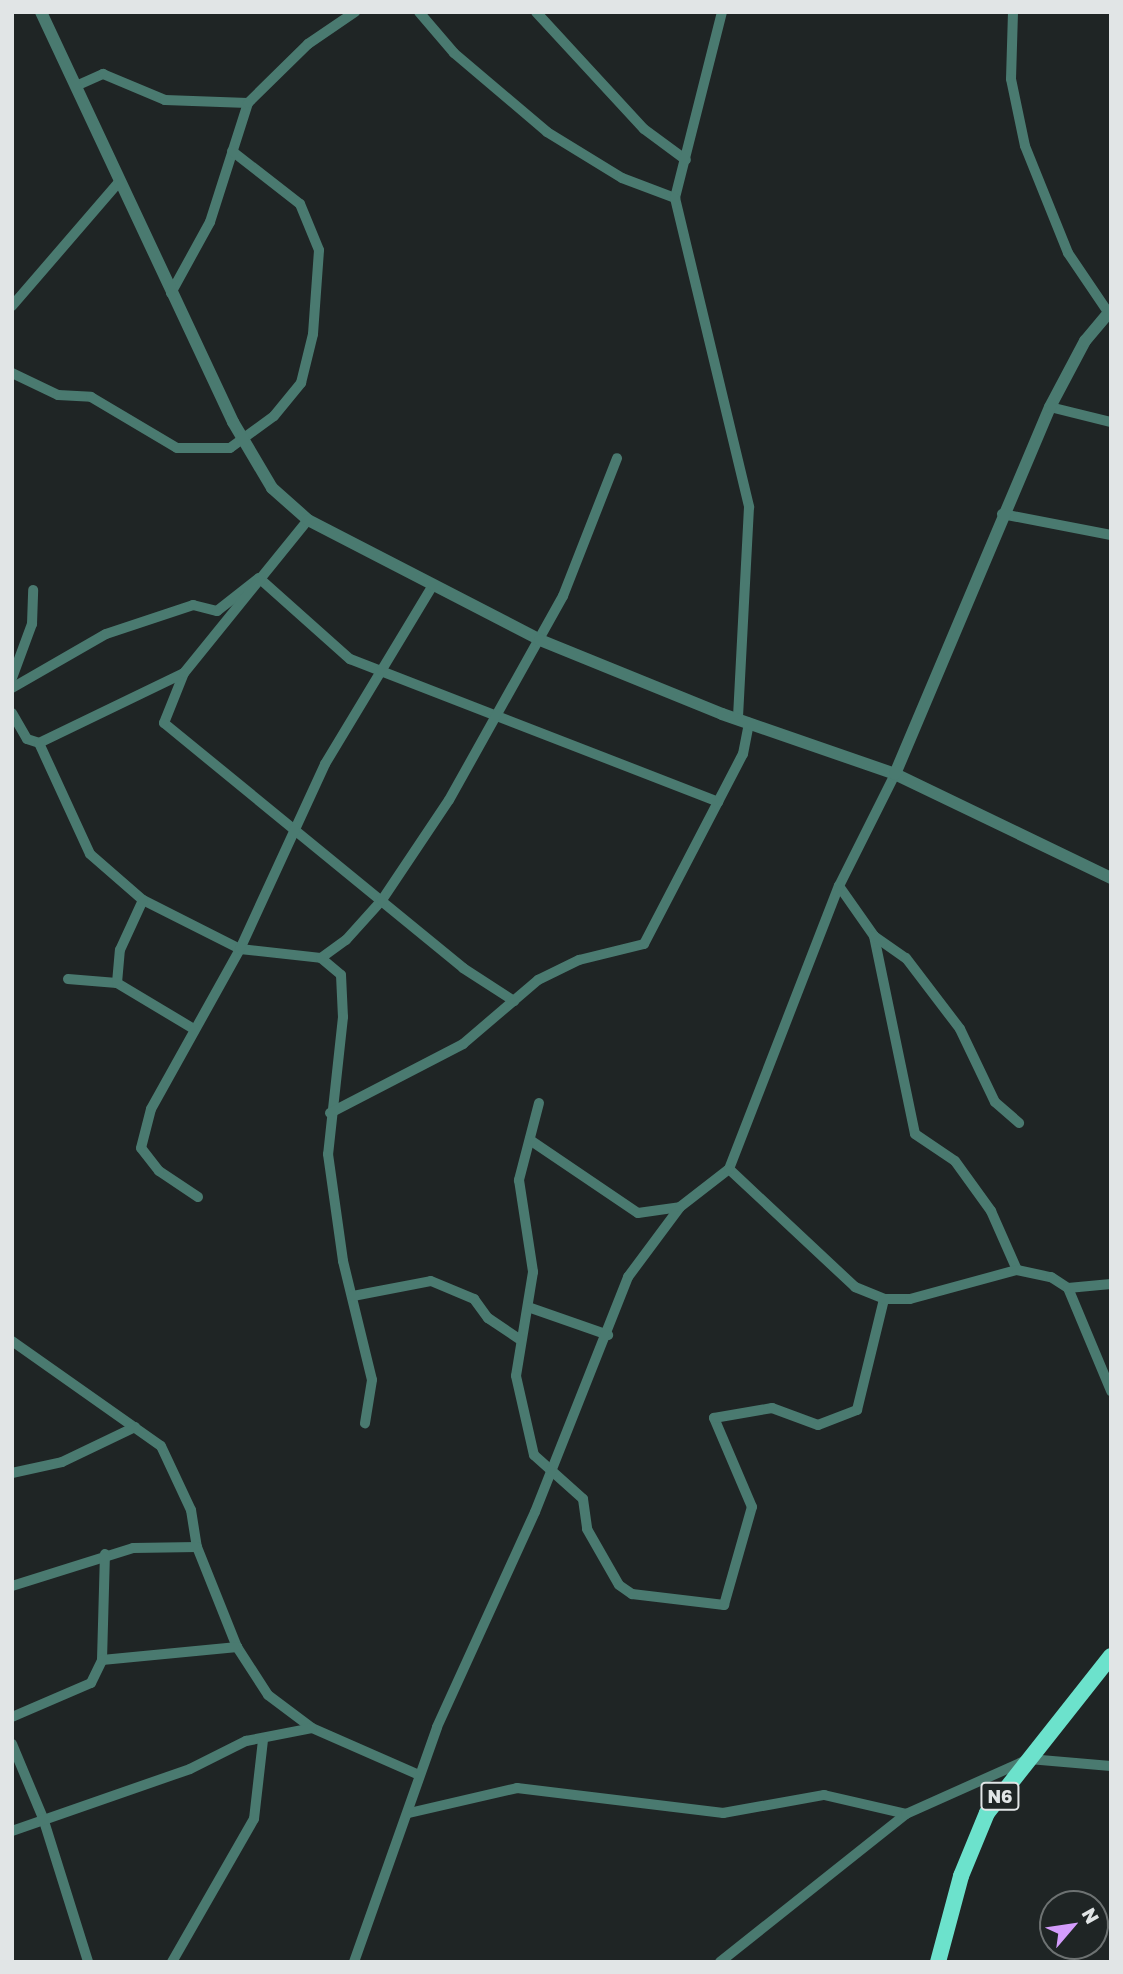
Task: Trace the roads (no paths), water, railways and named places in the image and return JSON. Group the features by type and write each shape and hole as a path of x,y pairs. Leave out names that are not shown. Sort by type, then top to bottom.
{"highway":[{"name":"N6","path":"938,1962 978,1833 1029,1759 1111,1656"}],"street":[{"path":"41,12 171,293 272,488 308,520 431,588 540,640 744,721 895,774 1111,878"},
{"path":"171,293 210,222 248,103 308,44 355,12"},
{"path":"419,12 454,52 547,132 622,178 675,198"},
{"path":"536,12 644,129 686,160"},
{"path":"330,1113 463,1044 538,980 579,960 643,944 743,754 749,507 675,198 722,12"},
{"path":"354,1962 409,1813 419,1775 552,1472 608,1335 628,1277 680,1206 729,1169 839,886 895,774 1002,514 1050,407 1084,341 1109,311 1068,253 1025,146 1011,79 1013,12"},
{"path":"76,86 103,74 165,100 248,103"},
{"path":"12,373 58,395 91,397 177,448 211,450 247,440 301,383 313,334 319,250 300,204 232,151"},
{"path":"12,306 120,181"},
{"path":"1050,407 1111,422"},
{"path":"321,958 382,900 494,719 540,640 617,458"},
{"path":"1002,514 1111,534"},
{"path":"308,520 184,673 164,723 463,968 514,1001"},
{"path":"259,578 329,647 382,673 494,719 718,802"},
{"path":"12,688 106,634 193,605 217,611 259,578"},
{"path":"198,1197 159,1171 141,1148 162,1085 240,949 325,764 431,588"},
{"path":"12,678 32,624 33,590"},
{"path":"12,713 27,739 39,743 184,673"},
{"path":"39,743 90,854 143,900 240,949 321,958 343,981 330,1113 328,1164 352,1296 373,1390 365,1423"},
{"path":"839,886 874,936 906,958 960,1029 995,1102 1019,1123"},
{"path":"117,983 120,950 143,900"},
{"path":"874,936 915,1134 955,1161 991,1211 1017,1270"},
{"path":"68,979 117,983 194,1029"},
{"path":"539,1103 519,1181 533,1272 516,1376 534,1455 583,1499 587,1529 619,1585 632,1594 724,1605 752,1507 715,1418 772,1408 818,1425 857,1410 884,1299"},
{"path":"530,1140 638,1213 680,1206"},
{"path":"729,1169 855,1287 884,1299 910,1299 1017,1270 1068,1288 1111,1284"},
{"path":"352,1296 431,1281 449,1291 474,1299 488,1318 521,1340"},
{"path":"1068,1288 1111,1391"},
{"path":"528,1307 608,1335"},
{"path":"12,1341 135,1427 167,1454 191,1510 197,1547 237,1647 268,1695 312,1728 419,1775"},
{"path":"12,1473 62,1462 135,1427"},
{"path":"12,1586 105,1554 197,1547"},
{"path":"12,1717 91,1684 102,1660 105,1554"},
{"path":"102,1660 237,1647"},
{"path":"12,1831 263,1740 312,1728"},
{"path":"172,1962 254,1819 263,1740"},
{"path":"12,1744 43,1818 88,1962"},
{"path":"720,1962 906,1814 1029,1759 1111,1766"},
{"path":"409,1813 517,1788 723,1813 824,1794 906,1814"}]}
